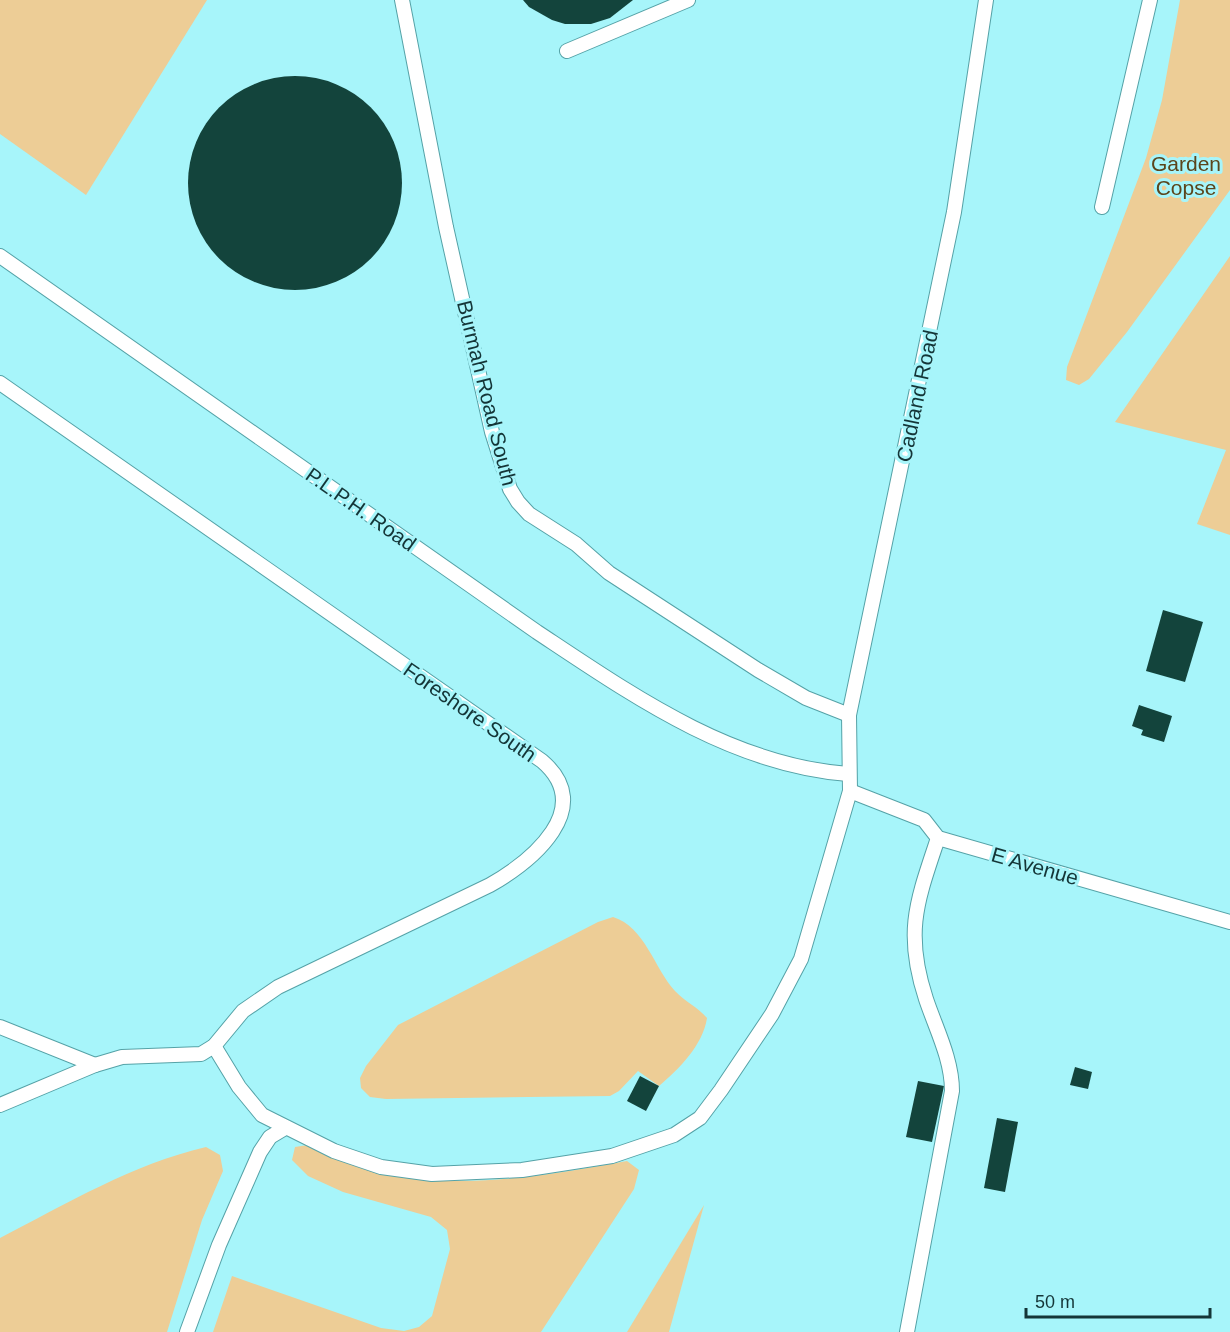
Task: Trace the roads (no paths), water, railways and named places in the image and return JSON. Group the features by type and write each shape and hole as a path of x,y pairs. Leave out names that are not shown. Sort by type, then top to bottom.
{"lane":[{"name":"Burmah Road South","path":"402,0 446,227 492,432 510,489 518,502 529,514 576,544 609,573 748,663 806,698 849,715"},
{"path":"567,51 688,0"},
{"name":"Cadland Road","path":"850,791 849,715 954,212 986,0"},
{"path":"1102,207 1150,0"},
{"name":"P.L.P.H. Road","path":"0,256 537,632 669,716 733,745 817,772 848,774"},
{"name":"Foreshore South","path":"0,383 542,761 554,771 561,788 561,802 554,832 515,870 278,987 243,1011 214,1046"},
{"path":"0,1105 95,1065 141,1055 201,1054 214,1046 262,1115 334,1151 381,1167 432,1174 522,1170 584,1162 639,1149 687,1128 700,1118 746,1054 801,959 850,791"},
{"name":"E Avenue","path":"850,791 924,820 938,838 1230,922"},
{"path":"907,1332 952,1091 949,1065 922,989 913,939 917,902 938,838"},
{"path":"0,1027 95,1065"},
{"path":"187,1332 219,1245 260,1152 270,1137 285,1128"}],"park label":[{"name":"Garden Copse","path":"1186,175"}]}
